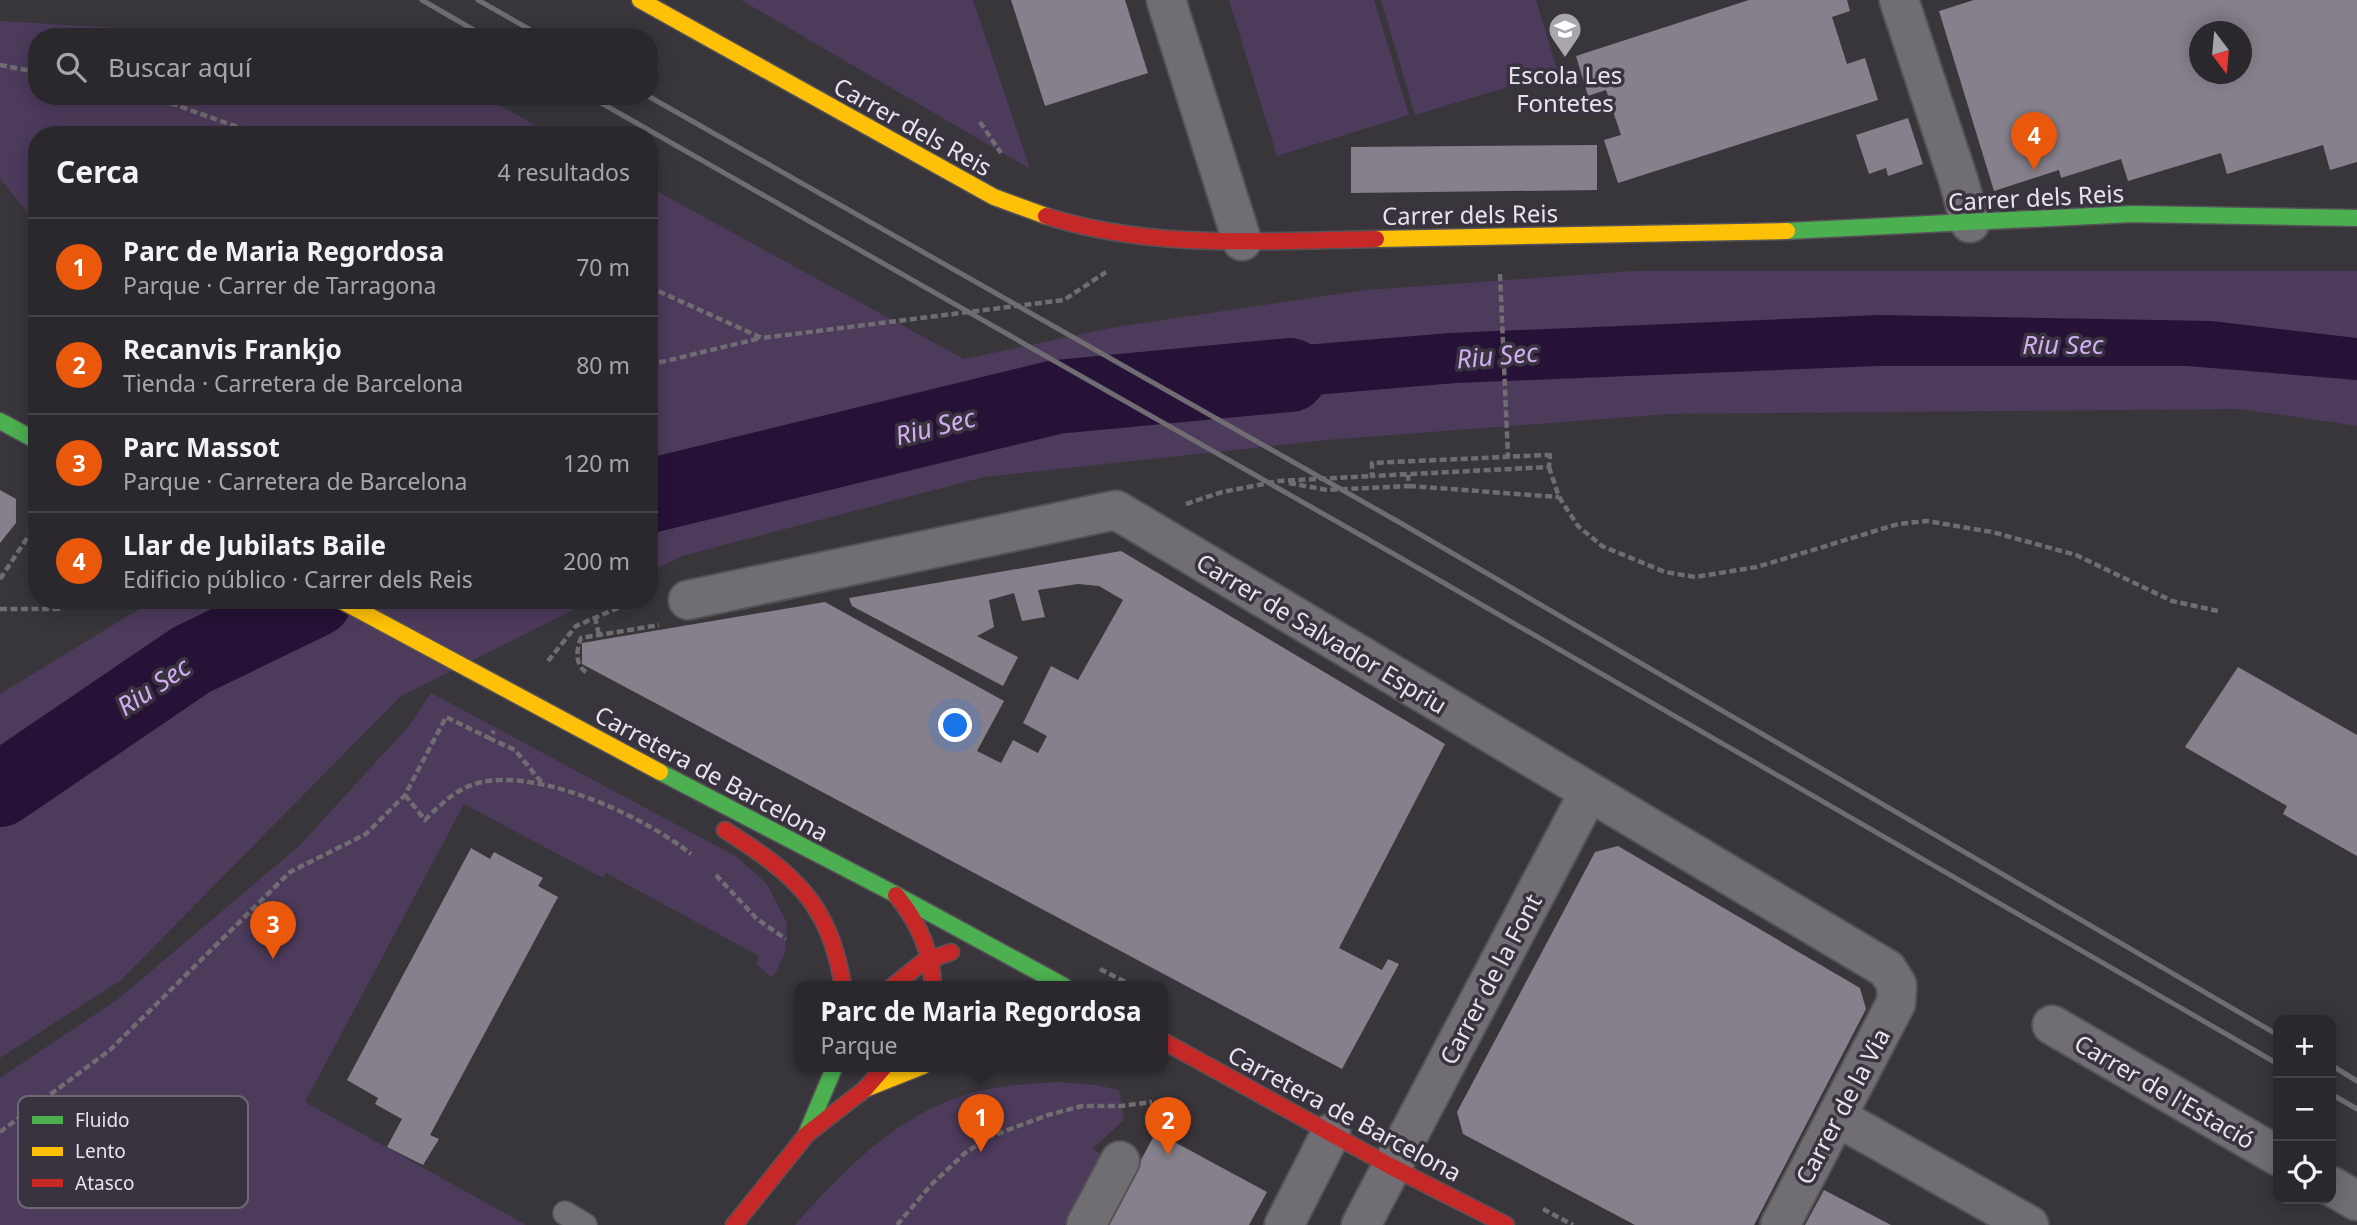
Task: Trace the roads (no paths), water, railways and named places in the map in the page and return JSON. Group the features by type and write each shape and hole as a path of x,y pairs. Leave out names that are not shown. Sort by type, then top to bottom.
{"main road":[{"name":"Carrer dels Reis","path":"640,0 994,197 1042,216 1102,231 1242,241 1804,231 2133,214 2357,218"},
{"path":"0,421 28,436"},
{"name":"Carretera de Barcelona","path":"356,609 1055,981"},
{"path":"653,769 681,802"},
{"path":"714,822 757,850 804,890 829,928 841,966 842,981"},
{"path":"895,894 915,922 931,958 933,981"},
{"path":"900,981 931,958 983,942"},
{"name":"Carretera de Barcelona","path":"1168,1044 1392,1167 1506,1225"},
{"path":"1168,1056 1210,1067"},
{"path":"807,1134 833,1072"},
{"path":"734,1225 807,1134 864,1089 880,1072"},
{"path":"864,1089 908,1072"}],"street":[{"path":"1166,0 1242,241"},
{"path":"1899,0 1970,223"},
{"name":"Carrer de Salvador Espriu","path":"678,612 1115,510 1887,969 1897,985"},
{"name":"Carrer de la Font","path":"1361,1225 1589,792"},
{"name":"Carrer de la Via","path":"1780,1225 1896,1003 1897,985"},
{"name":"Carrer de l'Estació","path":"2052,1025 2273,1153"},
{"path":"1837,1117 2029,1225"},
{"path":"1284,1225 1331,1133"},
{"path":"1086,1225 1120,1161"},
{"path":"2336,1189 2357,1202"}],"lane":[{"path":"565,1213 585,1225"}],"water":[{"path":"1879,315 2212,321 2357,338 2357,380 2187,366 1877,366 1456,383 1219,403 1146,358 1450,333"}],"waterway":[{"name":"Riu Sec","path":"658,494 1056,397 1290,375"},
{"name":"Riu Sec","path":"0,790 191,660 296,609"}],"railway":[{"path":"422,0 470,28"},
{"path":"478,0 527,28"},
{"path":"658,102 1404,525 2273,1032"},
{"path":"605,105 642,126"},
{"path":"658,135 1392,553 2273,1061"},
{"path":"2336,1068 2357,1081"},
{"path":"2336,1097 2357,1109"}],"place":[{"name":"Escola Les Fontetes","path":"1565,59"},
{"name":"Llar de Jubilats Baile","path":"2034,170"},
{"name":"Parc Massot","path":"273,959"},
{"name":"Parc de Maria Regordosa","path":"981,1152"},
{"name":"Recanvis Frankjo","path":"1168,1155"}]}
